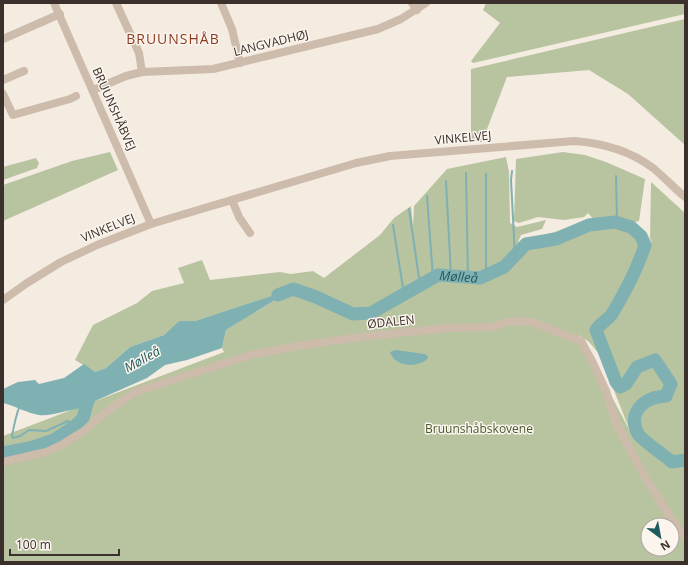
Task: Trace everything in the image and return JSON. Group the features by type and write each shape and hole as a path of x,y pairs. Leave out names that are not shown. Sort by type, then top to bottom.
{"street":[{"name":"BRUUNSHÅBVEJ","path":"54,3 151,224"},
{"path":"116,3 138,53 142,72"},
{"path":"222,3 232,29 240,63"},
{"name":"LANGVADHØJ","path":"93,90 126,76 142,72 213,69 378,29 400,19 414,6 426,3"},
{"path":"3,38 60,14"},
{"path":"3,80 24,71"},
{"path":"3,94 13,115 76,96"},
{"name":"VINKELVEJ","path":"3,300 61,262 97,244 151,224 356,163 390,156 574,141 597,143 617,148 633,155 653,168 685,197"},
{"path":"232,200 239,217 250,233"},
{"name":"ØDALEN","path":"3,462 46,452 63,444 84,431 103,414 135,392 251,355 297,346 360,337 448,328 493,327 507,322 532,322 581,341 603,384 615,420 625,440 645,477 685,537"}],"green space":[{"path":"486,3 685,3 685,14 473,63 471,61 500,23 483,10"},
{"path":"685,19 685,145 628,94 589,70 507,77 482,142 471,141 471,69"},
{"path":"110,152 118,170 3,221 3,185 72,161"},
{"name":"Bruunshåbskovene","path":"563,152 585,155 606,162 645,179 639,221 635,222 619,217 601,220 618,220 630,224 640,231 652,243 650,238 651,182 685,213 685,562 3,562 3,436 224,352 222,348 226,330 291,290 195,321 179,321 164,335 130,347 106,368 95,372 75,360 93,325 137,303 152,291 184,283 178,268 202,260 210,280 280,272 291,274 313,271 324,278 380,235 394,218 411,206 413,226 414,206 447,169 506,157 509,172 510,223 517,227 546,220 542,229 521,235 518,242 595,221 588,213 584,217 564,220 538,217 519,223 514,221 516,159","holes":["579,335 589,342 600,355 630,431"]},
{"path":"36,158 39,163 37,168 3,180 3,167"}],"water":[{"path":"293,289 226,330 222,348 187,360 165,365 147,378 95,401 92,408 81,408 39,415 3,403 3,389 18,382 35,380 39,384 64,378 84,364 95,372 106,368 130,347 164,335 179,321 195,321"},
{"path":"396,350 424,354 427,355 428,358 419,364 402,364 393,357 390,352"}],"waterway":[{"path":"512,171 511,180 515,256"},
{"path":"466,173 468,277"},
{"path":"486,174 486,275"},
{"path":"616,176 617,223"},
{"path":"446,181 451,276"},
{"path":"427,196 433,278"},
{"path":"409,209 420,285"},
{"name":"Mølleå","path":"278,295 293,289 316,297 353,314 371,313 438,275 480,278 504,267 526,244 556,239 589,225 615,222 631,227 641,236 645,245 635,271 617,306 610,316 596,330 616,382 620,387 626,384 637,367 655,360 671,384 666,396 651,399 640,407 636,413 635,426 640,437 672,462 685,460"},
{"path":"393,225 404,294"},
{"name":"Mølleå","path":"3,453 30,448 54,440 75,426 83,418 86,407 87,389"},
{"path":"20,405 14,424 13,438 20,436 29,430 46,431 68,421 75,426"}],"district":[{"name":"BRUUNSHÅB","path":"173,39"}]}
